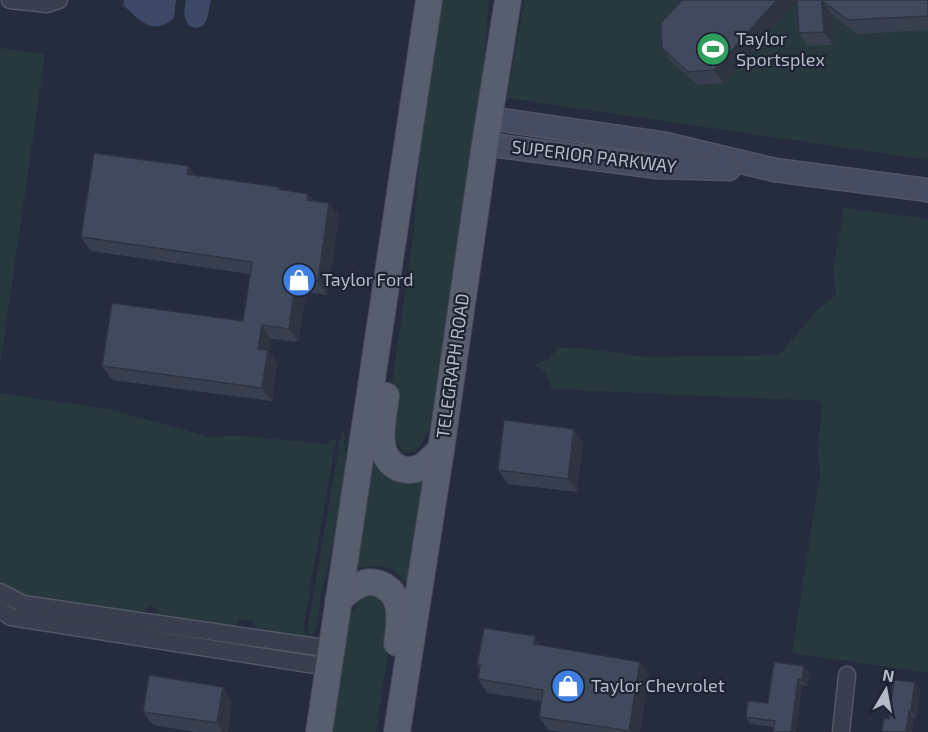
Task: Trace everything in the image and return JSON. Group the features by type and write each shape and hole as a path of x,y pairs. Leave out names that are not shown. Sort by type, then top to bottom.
{"main road":[{"path":"319,732 429,0"},
{"path":"495,0 501,41"},
{"name":"TELEGRAPH ROAD","path":"397,732 508,0"},
{"name":"SUPERIOR PARKWAY","path":"489,118 661,143 775,170 928,190"},
{"name":"SUPERIOR PARKWAY","path":"485,144 657,167 775,170"},
{"path":"402,184 407,257 381,442 388,461 405,469 416,469 424,465 441,450"},
{"path":"338,601 358,585 370,582 382,584 396,598 399,609 399,627 383,732"}],"street":[{"path":"10,0 47,4 59,0"},
{"path":"0,592 23,604 150,631"},
{"path":"0,609 11,617 150,631 330,658"},
{"path":"842,732 847,675"}],"shaded area":[{"path":"442,0 489,0 483,72 429,432 426,432 417,449 405,453 398,444 388,412 413,239 420,153"},
{"path":"524,0 928,0 928,160 507,98"},
{"path":"0,48 45,54 0,366"},
{"path":"844,208 928,219 928,673 792,653 820,474 818,450 822,401 552,389 546,373 534,364 549,359 558,347 647,357 779,355 819,308 836,295 833,269"},
{"path":"0,393 107,409 213,438 231,435 328,444 330,439 336,440 304,623 305,638 260,633 254,621 239,619 231,627 157,616 157,608 148,606 142,615 67,607 29,598 13,592 0,583"},
{"path":"342,428 346,477 321,595 317,626 309,637 308,625"},
{"path":"373,464 385,475 395,480 422,481 407,584 393,569 379,566 357,567"},
{"path":"364,595 376,595 386,613 391,633 376,732 333,732 351,610 354,610 357,601"}],"water":[{"path":"124,0 176,0 174,18 159,26 147,24 123,5"},
{"path":"186,0 211,0 203,26 196,28 189,26 184,14"}],"building":[{"path":"682,0 777,0 714,70 688,72 662,48 661,23"},
{"path":"797,0 928,0 928,16 848,20 822,1 824,32 799,33"},
{"name":"Taylor Ford","path":"94,153 189,166 187,174 279,187 278,189 308,194 307,200 329,203 318,281 296,278 289,329 262,325 258,349 268,350 262,388 102,366 112,303 243,321 252,262 81,237"},
{"path":"504,420 574,429 568,479 498,470"},
{"name":"Taylor Chevrolet","path":"484,628 535,636 534,644 640,662 629,731 539,717 543,690 478,679 480,665 477,665"},
{"path":"774,662 804,666 802,680 798,679 791,732 773,732 775,721 746,717 748,701 768,703"},
{"path":"149,675 223,687 217,723 143,712"},
{"path":"894,680 915,682 911,711 909,711 906,732 882,732 884,718 889,719"}],"place":[{"name":"Taylor Sportsplex","path":"713,49"},
{"name":"Taylor Ford","path":"299,280"},
{"name":"Taylor Chevrolet","path":"568,686"}]}
